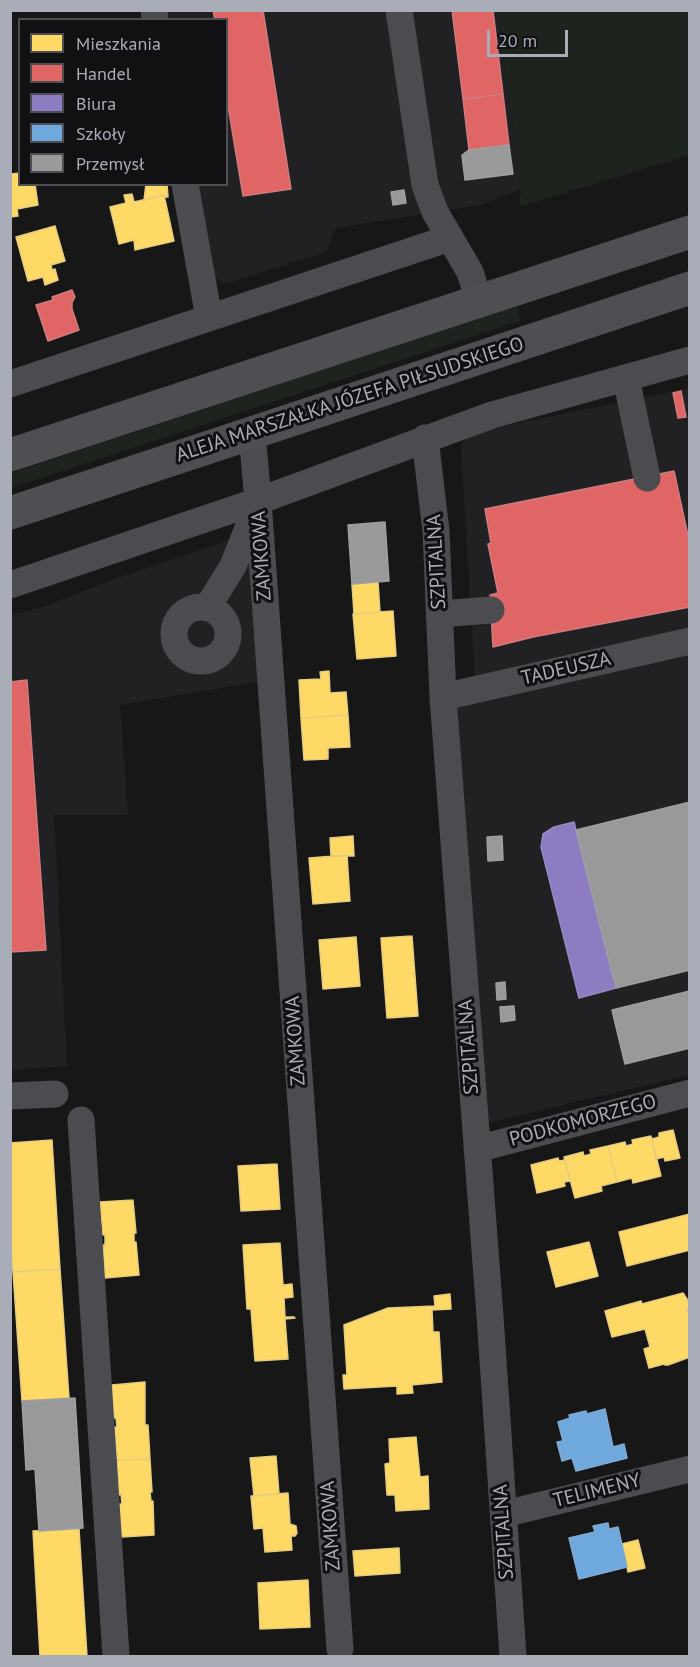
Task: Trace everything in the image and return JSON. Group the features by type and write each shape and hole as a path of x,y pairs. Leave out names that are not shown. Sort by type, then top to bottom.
{"main road":[{"path":"10,455 690,232"},
{"name":"ALEJA MARSZAŁKA JÓZEFA PIŁSUDSKIEGO","path":"10,513 690,288"}],"street":[{"path":"399,10 425,185 435,212 470,272 478,301"},
{"path":"185,186 209,318"},
{"path":"10,384 450,238"},
{"path":"10,585 258,501 492,415 690,360"},
{"path":"626,378 647,478"},
{"name":"ZAMKOWA","path":"252,433 340,1649"},
{"name":"SZPITALNA","path":"425,438 436,531 443,697 513,1656"},
{"path":"207,608 233,566 258,501"},
{"path":"440,614 491,610"},
{"name":"TADEUSZA","path":"443,697 690,641"},
{"name":"PODKOMORZEGO","path":"477,1149 690,1093"},
{"path":"10,1096 55,1094"},
{"path":"81,1120 116,1656"},
{"name":"TELIMENY","path":"504,1514 690,1469"}],"shaded area":[{"path":"168,11 497,11 521,189 480,205 336,228 326,252 225,284 215,278 198,186 228,186 228,18 169,18"},
{"path":"497,11 689,11 689,155 519,207 521,189"},
{"path":"518,306 520,321 11,488 11,473"},
{"path":"689,388 689,638 475,684 461,444 475,432"},
{"path":"253,532 263,681 120,705 128,815 54,815 67,1066 11,1070 11,615 43,607 111,580"},
{"path":"689,645 689,1075 475,1126 443,697"}],"building: Mieszkania":[{"path":"10,171 11,174 18,173 18,186 35,186 38,205 17,209 18,216 10,217"},
{"path":"146,186 167,186 168,197 164,195 144,200"},
{"path":"132,194 134,202 164,195 174,241 135,250 134,240 119,244 110,207 126,203 124,195"},
{"path":"55,226 65,261 51,265 52,270 55,269 58,280 45,285 43,277 28,281 16,237"},
{"path":"378,582 380,612 354,614 352,584"},
{"path":"393,611 396,656 357,659 353,614"},
{"path":"329,671 330,693 346,692 348,715 301,718 299,680 321,679 320,672"},
{"path":"348,715 350,747 328,748 328,759 304,760 301,718"},
{"path":"353,836 354,856 331,856 330,838"},
{"path":"347,855 350,901 313,904 309,858"},
{"path":"412,936 418,1016 387,1018 381,938"},
{"path":"356,937 360,986 323,989 319,940"},
{"path":"673,1130 680,1158 665,1161 664,1157 656,1159 652,1139 659,1137 659,1133"},
{"path":"651,1136 661,1176 633,1183 632,1178 617,1182 608,1146 625,1142 626,1146 633,1144 632,1140"},
{"path":"52,1140 60,1269 13,1272 10,1232 10,1143"},
{"path":"608,1146 617,1182 601,1186 602,1191 575,1198 564,1157 583,1152 584,1156 591,1154 590,1150"},
{"path":"558,1158 559,1161 565,1160 570,1181 564,1182 565,1186 537,1193 531,1165"},
{"path":"277,1164 280,1209 241,1211 238,1166"},
{"path":"133,1200 136,1233 134,1233 134,1242 136,1242 139,1275 105,1278 103,1245 105,1245 105,1235 103,1235 100,1202"},
{"path":"690,1214 690,1250 627,1266 619,1232"},
{"path":"589,1242 598,1276 556,1287 547,1252"},
{"path":"280,1243 283,1285 292,1284 293,1297 284,1298 285,1317 295,1318 285,1319 288,1359 255,1361 251,1309 247,1309 243,1245"},
{"path":"60,1269 69,1398 22,1401 13,1272"},
{"path":"683,1293 689,1306 687,1309 690,1317 690,1357 668,1365 649,1368 644,1349 650,1347 645,1329 612,1337 605,1311"},
{"path":"450,1294 451,1309 432,1310 433,1332 439,1332 442,1382 412,1385 413,1393 397,1394 397,1386 344,1389 343,1375 347,1375 344,1325 388,1308 435,1306 434,1296"},
{"path":"145,1382 145,1425 148,1425 150,1459 117,1460 114,1427 117,1427 116,1418 114,1418 112,1385"},
{"path":"416,1437 420,1477 428,1476 429,1509 396,1511 395,1495 387,1495 385,1464 390,1463 389,1439"},
{"path":"276,1456 279,1494 254,1496 250,1458"},
{"path":"150,1459 154,1535 122,1537 119,1504 122,1504 121,1494 119,1495 117,1460"},
{"path":"288,1493 290,1524 296,1526 297,1533 291,1536 292,1550 265,1552 263,1528 254,1529 251,1496"},
{"path":"79,1529 87,1656 40,1656 33,1531"},
{"path":"638,1540 645,1568 628,1572 622,1544"},
{"path":"399,1548 400,1573 355,1576 353,1551"},
{"path":"308,1580 310,1627 260,1629 258,1583"}],"building: Handel":[{"path":"213,10 263,10 291,189 243,196 228,106 228,18 215,18"},
{"path":"452,10 493,10 503,94 463,99"},
{"path":"503,94 509,145 469,150 463,99"},
{"path":"72,290 75,297 72,309 79,330 48,341 36,305 53,300 52,297"},
{"path":"681,391 686,417 678,418 673,393"},
{"path":"674,471 690,545 690,607 533,637 493,647 490,595 498,593 488,544 491,543 485,509"},
{"path":"27,680 46,950 10,952 10,682"}],"building: Biura":[{"path":"574,822 616,988 579,998 541,847 543,834 554,827"}],"building: Szkoły":[{"path":"605,1409 613,1447 624,1444 627,1458 576,1471 572,1458 562,1461 557,1442 563,1441 558,1422 570,1418 569,1415 586,1411 587,1414"},
{"path":"608,1523 609,1529 618,1527 627,1567 579,1579 569,1538 595,1532 593,1526"}],"building: Przemysł":[{"path":"509,145 513,174 465,180 462,155 469,150"},
{"path":"404,190 406,203 393,205 391,192"},
{"path":"385,522 389,581 352,584 348,525"},
{"path":"690,802 690,970 616,988 576,830"},
{"path":"502,836 503,860 488,861 487,837"},
{"path":"505,982 506,999 497,1000 496,983"},
{"path":"690,991 690,1048 625,1064 612,1010"},
{"path":"514,1006 515,1020 501,1022 500,1007"},
{"path":"75,1398 83,1528 39,1531 35,1469 26,1470 22,1401"}]}
